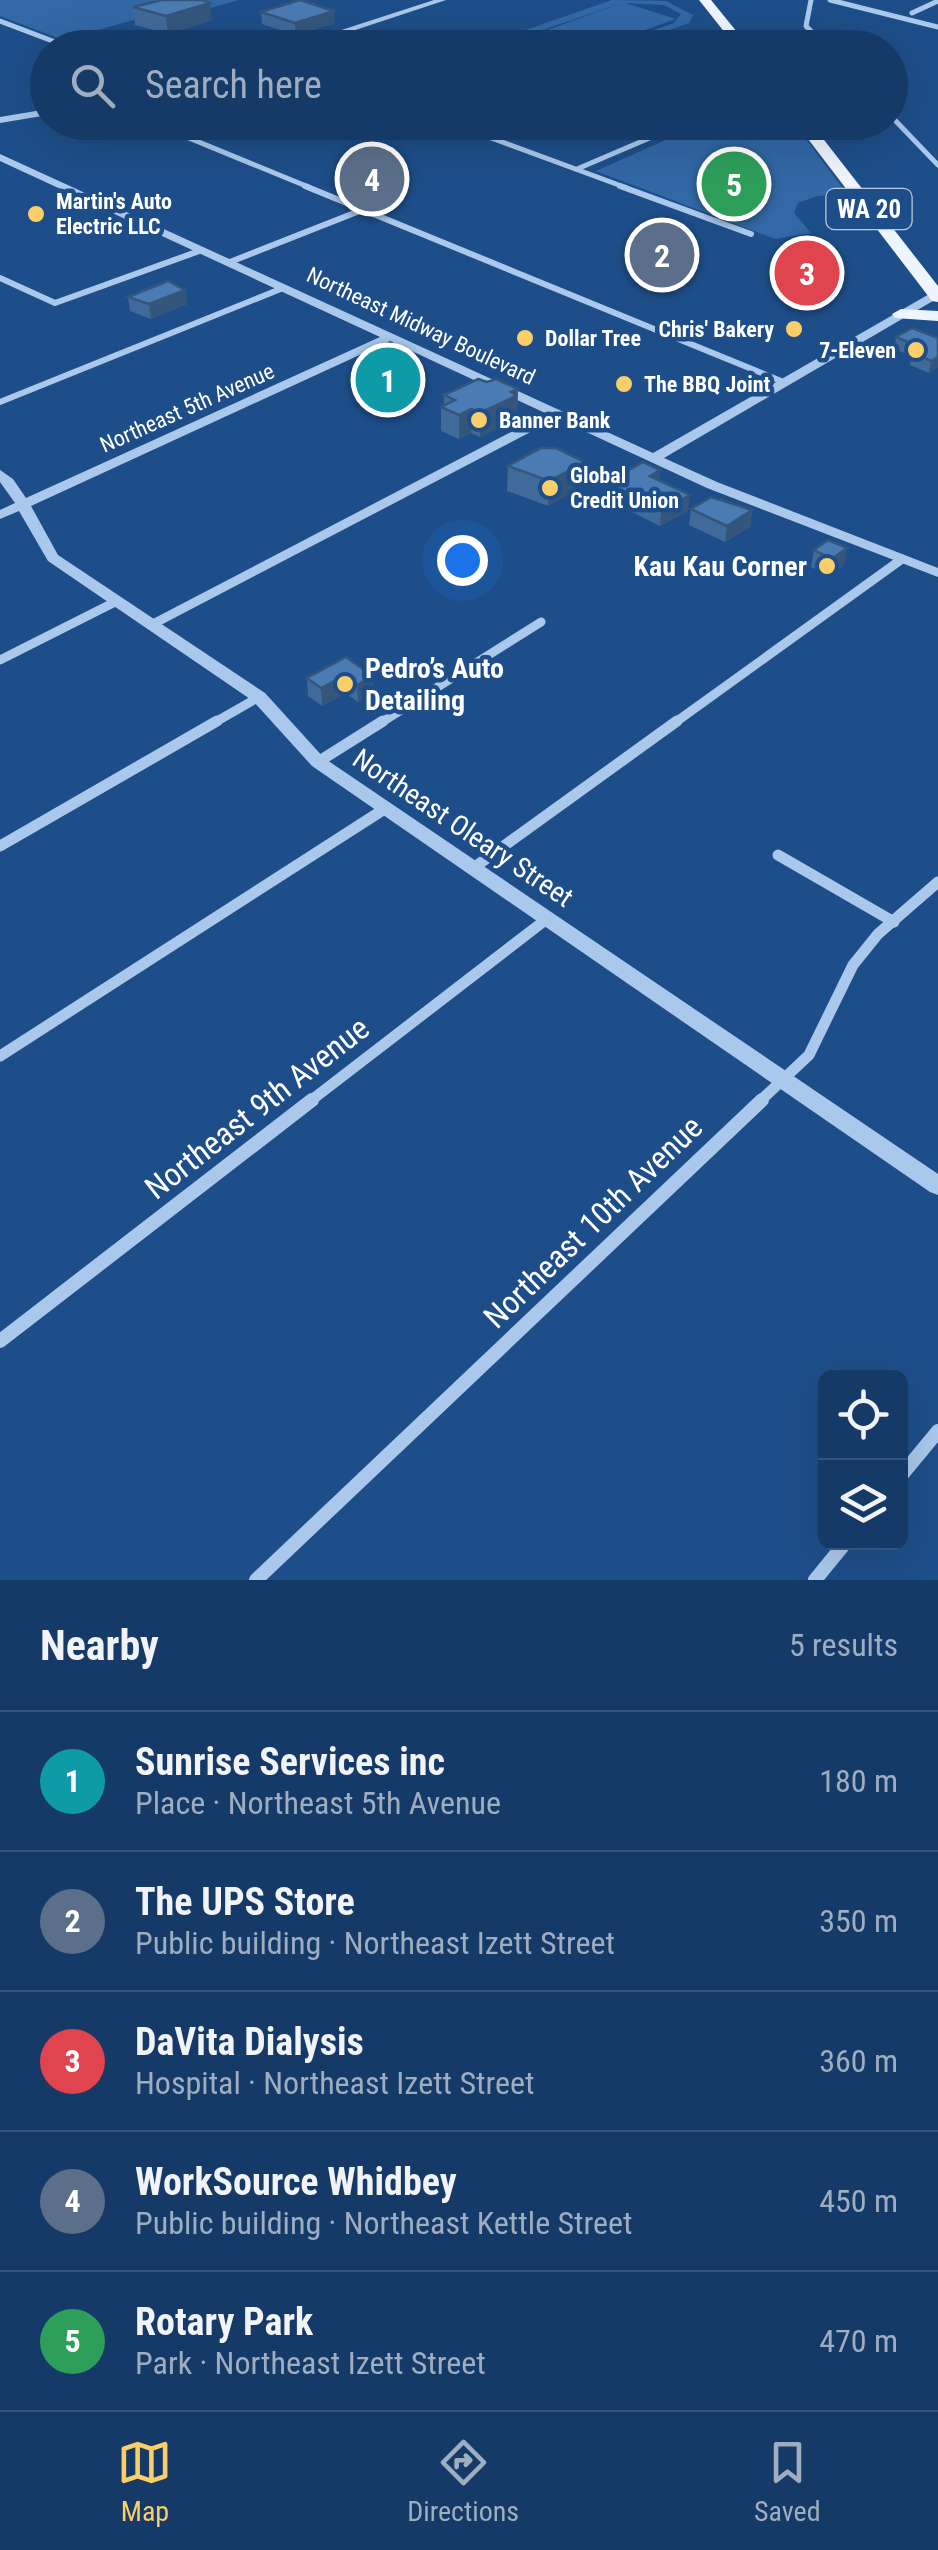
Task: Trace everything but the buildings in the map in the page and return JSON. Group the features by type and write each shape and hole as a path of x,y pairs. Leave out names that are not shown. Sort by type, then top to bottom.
{"main road":[{"path":"705,0 729,30"},
{"name":"WA 20","path":"816,140 937,295"},
{"path":"910,262 938,274"},
{"path":"901,314 938,316"}],"street":[{"path":"347,30 442,0"},
{"path":"810,30 806,26 811,0"},
{"path":"830,0 938,27"},
{"path":"912,13 938,1"},
{"path":"0,21 30,33"},
{"path":"0,120 30,115"},
{"path":"908,133 938,165"},
{"path":"193,140 782,381"},
{"path":"496,140 751,234"},
{"path":"576,170 645,140"},
{"name":"Northeast Midway Boulevard","path":"0,157 652,458 938,574"},
{"path":"230,262 362,210"},
{"path":"0,278 55,303 202,250"},
{"path":"0,402 284,288"},
{"path":"652,458 937,295"},
{"name":"Northeast 5th Avenue","path":"0,514 390,337"},
{"path":"153,624 558,414"},
{"name":"Northeast Oleary Street","path":"0,474 11,483 29,525 53,558 259,697 318,762 938,1186"},
{"path":"472,868 902,559"},
{"path":"0,660 117,601"},
{"path":"318,762 541,622"},
{"path":"0,846 259,697"},
{"path":"0,1056 386,808"},
{"path":"778,855 894,922"},
{"name":"Northeast 10th Avenue","path":"256,1580 809,1054 854,965 938,882"},
{"name":"Northeast 9th Avenue","path":"0,1341 548,918"},
{"path":"908,1468 938,1432"},
{"path":"815,1580 839,1550"}],"shaded area":[{"path":"0,0 239,0 196,12 179,7 98,30 37,30 0,16"},
{"path":"612,0 666,1 693,15 689,23 669,30 654,30 674,23 681,14 664,5 625,3 676,19 643,30 548,30 619,4 543,30 526,30"},
{"path":"666,140 807,140 847,194 817,196 798,203 794,213 811,233 775,239 596,171"}],"place":[{"name":"WorkSource Whidbey","path":"372,179"},
{"name":"Rotary Park","path":"734,184"},
{"name":"Martin's Auto Electric LLC","path":"36,214"},
{"name":"The UPS Store","path":"662,255"},
{"name":"DaVita Dialysis","path":"807,273"},
{"name":"Chris' Bakery","path":"794,329"},
{"name":"Dollar Tree","path":"525,338"},
{"name":"7-Eleven","path":"916,350"},
{"name":"Sunrise Services inc","path":"388,380"},
{"name":"The BBQ Joint","path":"624,384"},
{"name":"Banner Bank","path":"479,420"},
{"name":"Global Credit Union","path":"550,488"},
{"name":"Kau Kau Corner","path":"827,566"},
{"name":"Pedro’s Auto Detailing","path":"345,684"}]}
